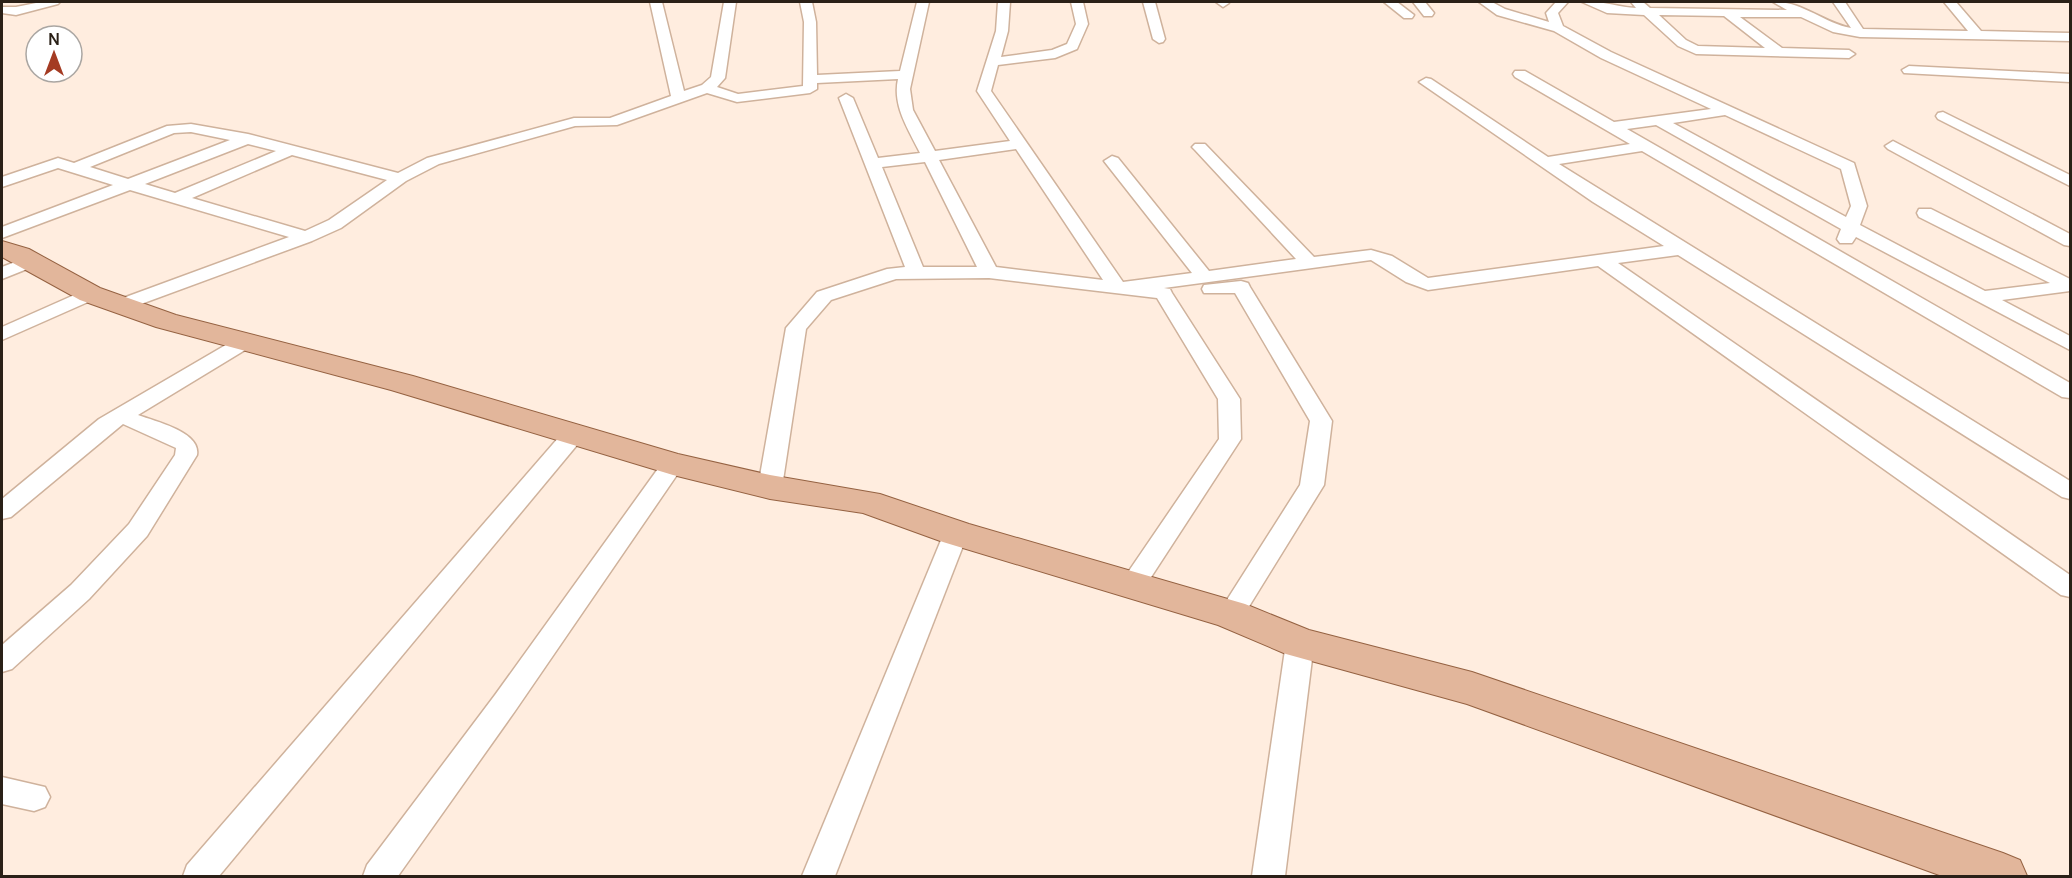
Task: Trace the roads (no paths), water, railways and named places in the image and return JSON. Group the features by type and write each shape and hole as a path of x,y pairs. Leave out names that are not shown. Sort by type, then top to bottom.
{"main road":[{"path":"2,249 31,261 90,294 243,344 402,383 673,464 770,487 868,502 956,533 1231,614 1300,643 1472,689 2003,876"}],"street":[{"path":"2,10 16,11 54,2"},
{"path":"657,2 679,98"},
{"path":"142,312 335,224 400,178 433,161 574,122 612,122 707,88 718,78 730,2"},
{"path":"707,88 736,98 810,89 810,22 806,2"},
{"path":"923,2 903,89 906,110 989,272"},
{"path":"1004,2 1002,31 984,91 1118,288"},
{"path":"993,62 1055,54 1072,46 1082,24 1077,2"},
{"path":"1149,2 1159,39"},
{"path":"1390,2 1408,15"},
{"path":"1419,2 1428,13"},
{"path":"1485,2 1501,12 1558,28 1606,55 1848,166 1859,206 1844,244 1829,252"},
{"path":"1558,28 1552,13 1562,2"},
{"path":"1588,2 1615,11 1805,14"},
{"path":"1637,2 1682,43 1696,50 1849,54"},
{"path":"1713,2 1780,53"},
{"path":"1779,2 1837,29 1860,33 2070,36"},
{"path":"1839,2 1860,33"},
{"path":"1950,2 1978,35"},
{"path":"1909,70 2070,78"},
{"path":"1520,74 2070,392"},
{"path":"810,79 906,75"},
{"path":"1426,82 1681,249 2070,491"},
{"path":"846,98 915,273"},
{"path":"1613,128 1725,111"},
{"path":"1943,116 2070,181"},
{"path":"1659,120 1851,227 2070,344"},
{"path":"74,168 172,129 191,128 248,139 400,178"},
{"path":"2,232 248,139"},
{"path":"872,164 1020,144"},
{"path":"1545,162 1645,146"},
{"path":"1893,146 2070,241"},
{"path":"1200,147 1309,262"},
{"path":"174,198 291,150"},
{"path":"1112,161 1204,276"},
{"path":"2,182 58,163 306,237"},
{"path":"1925,213 2070,286"},
{"path":"1118,288 1354,256 1379,256 1412,279 1428,284 1681,249"},
{"path":"1601,260 2070,588"},
{"path":"2,274 31,261"},
{"path":"770,487 796,328 824,296 894,273 989,272 1163,293 1241,287 1321,421 1312,485 1231,614"},
{"path":"1982,297 2070,286"},
{"path":"1133,584 1230,439 1229,399 1163,293"},
{"path":"2,334 90,294"},
{"path":"2,511 89,436 120,415 243,344"},
{"path":"2,661 80,592 132,537 186,455 187,448 183,441 120,415"},
{"path":"199,876 574,434"},
{"path":"379,876 512,694 673,464"},
{"path":"818,876 956,533"},
{"path":"1268,876 1300,643"},
{"path":"2,791 34,797"}]}
